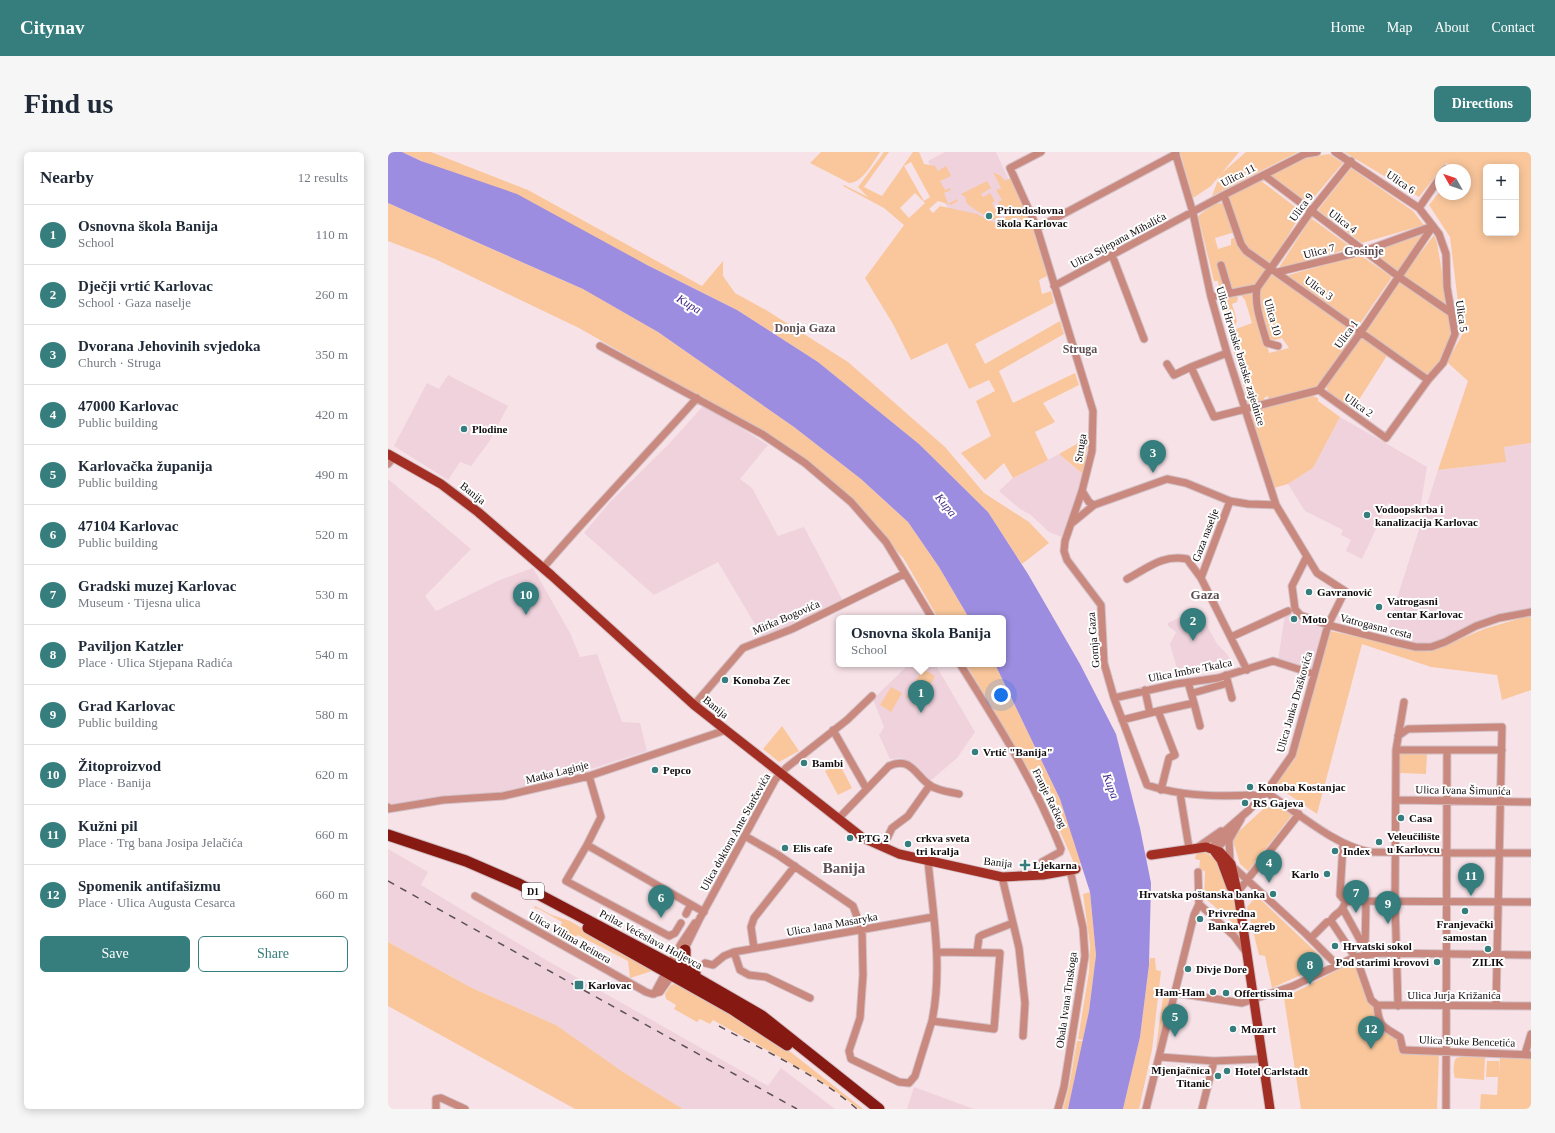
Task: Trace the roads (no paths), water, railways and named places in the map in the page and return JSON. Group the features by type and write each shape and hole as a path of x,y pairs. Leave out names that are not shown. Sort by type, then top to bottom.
{"highway":[{"name":"Prilaz Većeslava Holjevca","path":"388,835 466,861 519,884 671,969 767,1031 868,1109"},
{"name":"Prilaz Većeslava Holjevca","path":"388,842 463,867 516,889 671,969 707,984 762,1016 879,1109"},
{"path":"685,950 684,958 686,966 704,978 707,984"}],"main road":[{"name":"Banija","path":"390,458 441,484 478,512 543,568 694,705 863,838 883,847 928,861 1002,877 1043,875 1073,870"},
{"path":"1150,856 1194,848 1220,852 1231,864 1244,934 1261,1059 1270,1109"},
{"path":"1215,851 1236,894"}],"street":[{"name":"Struga","path":"1041,152 1010,168 1037,228 1093,411 1094,442 1082,491 1072,523"},
{"name":"Ulica 11","path":"1193,213 1224,195 1305,154 1317,152"},
{"path":"1335,152 1351,161"},
{"path":"1037,228 1176,153"},
{"name":"Ulica Hrvatske bratske zajednice","path":"1176,153 1193,213 1211,297 1245,410 1276,505 1306,558"},
{"name":"Ulica 6","path":"1351,161 1419,208 1433,226"},
{"name":"Ulica 9","path":"1275,270 1311,211 1351,161"},
{"name":"Ulica 4","path":"1264,175 1398,277 1450,312"},
{"path":"1419,208 1435,185"},
{"name":"Ulica 3","path":"1224,195 1241,244 1246,250 1428,380"},
{"name":"Ulica Stjepana Mihalića","path":"1054,286 1193,213"},
{"name":"Ulica 7","path":"1275,270 1364,251 1433,226"},
{"name":"Ulica 1","path":"1319,390 1361,332 1433,226"},
{"name":"Ulica 5","path":"1386,438 1428,380 1443,363 1455,334 1450,312 1447,287 1446,254 1439,234 1433,226"},
{"path":"1112,255 1144,339"},
{"path":"1221,265 1230,292"},
{"name":"Ulica 10","path":"1275,270 1257,288 1256,296 1257,307 1267,343 1278,346"},
{"path":"1211,297 1230,292 1257,288"},
{"path":"600,346 697,398 774,442 805,463 851,502 886,542 930,615"},
{"path":"1167,364 1174,375 1227,353"},
{"path":"1191,367 1214,417 1319,390"},
{"name":"Ulica 2","path":"1319,390 1386,438"},
{"path":"543,568 603,499 630,472 697,398"},
{"path":"1072,523 1094,505 1167,479 1186,482 1230,501 1248,504 1276,505"},
{"path":"1082,491 1089,502 1094,505"},
{"name":"Gaza naselje","path":"1201,578 1230,501"},
{"name":"Gornja Gaza","path":"1072,523 1065,541 1064,551 1066,560 1101,604 1104,663 1114,698 1147,785 1162,790"},
{"name":"Gaza naselje","path":"1127,579 1165,558 1177,557 1187,560 1201,578 1247,670"},
{"name":"Vatrogasna cesta","path":"1306,558 1292,586 1295,609 1300,614 1309,620 1416,647 1431,647 1499,618 1531,612"},
{"name":"Ulica Janka Draškovića","path":"1230,830 1263,795 1292,755 1328,625 1345,591 1317,573 1306,558"},
{"name":"Mirka Bogovića","path":"694,705 743,648 792,629 904,574"},
{"path":"1231,637 1288,611"},
{"name":"Ulica Imbre Tkalca","path":"1114,698 1144,690 1188,682 1227,679 1273,661 1314,674"},
{"name":"Franje Račkog","path":"962,667 1019,760 1053,828 1061,851 1043,860 1043,875"},
{"path":"1193,693 1227,679 1232,698"},
{"path":"1188,682 1193,693 1200,726"},
{"path":"1144,690 1150,713"},
{"name":"Ulica doktora Ante Starčevića","path":"671,969 685,950 702,915 780,773 847,720 872,696"},
{"path":"1398,1006 1395,902 1396,750 1404,702"},
{"path":"1122,720 1194,703"},
{"path":"1158,711 1175,755 1169,758 1162,790 1180,793 1234,796 1263,795 1299,814 1343,844 1370,852 1447,851 1531,853"},
{"path":"1398,736 1408,729 1502,727 1502,801 1496,1006"},
{"name":"Matka Laginje","path":"388,808 443,800 503,796 589,776 726,730"},
{"path":"833,730 866,788"},
{"path":"1396,750 1502,750"},
{"path":"1446,1109 1447,750"},
{"path":"838,819 866,788 889,766 896,763 904,762 936,789 959,794"},
{"path":"589,776 601,817 587,845 566,880 669,936 675,933 681,923"},
{"path":"883,847 892,828 908,816 930,785"},
{"path":"1180,793 1194,848 1230,830"},
{"name":"Ulica Ivana Šimunića","path":"1396,800 1531,802"},
{"path":"1236,894 1299,814"},
{"path":"1215,851 1230,830"},
{"path":"1230,830 1229,842 1231,864 1311,938 1337,965"},
{"path":"745,836 795,866 853,906 862,930 861,1007 858,1028 849,1052 851,1059 899,1082 909,1084 915,1076 932,1021 938,974 928,861"},
{"path":"1343,844 1340,895 1345,901 1447,903 1531,902"},
{"path":"587,845 690,906 702,915"},
{"path":"754,948 751,927 754,918 795,866"},
{"name":"Obala Ivana Trnskoga","path":"1058,1109 1064,1087 1085,956 1083,928 1073,870"},
{"path":"1198,872 1202,906 1234,936 1247,953"},
{"path":"1002,877 1019,948 1025,1003 1024,1036"},
{"name":"Ulica Vilima Reinera","path":"475,896 646,992 654,994 662,991 671,969"},
{"path":"1345,901 1343,909 1366,952"},
{"path":"1366,902 1366,952"},
{"path":"686,914 690,906"},
{"path":"1146,1109 1196,911 1202,906"},
{"path":"1311,938 1327,922 1331,921 1332,916 1343,909"},
{"name":"Ulica doktora Ante Starčevića","path":"671,969 686,934 702,915"},
{"name":"Ulica Jana Masaryka","path":"705,963 713,965 724,956 734,952 933,917"},
{"path":"1331,921 1355,957 1371,1000 1377,1005"},
{"path":"977,952 979,937 1013,923"},
{"path":"1234,936 1244,934"},
{"path":"734,952 740,970 750,975 766,976 810,998"},
{"path":"932,1021 994,1029 1000,953 937,952"},
{"path":"1176,993 1236,1003 1293,986 1366,952 1531,955"},
{"name":"Ulica Jurja Križanića","path":"1377,1005 1531,1006"},
{"name":"Ulica Đuke Bencetića","path":"1377,1005 1379,1023 1385,1029 1400,1037 1403,1050 1528,1055"},
{"path":"1528,1055 1531,1034"},
{"path":"1160,1057 1214,1061 1261,1059"},
{"path":"1202,1109 1214,1061"},
{"path":"436,1109 436,1099 441,1098 466,1109"}],"water":[{"name":"Kupa","path":"388,152 402,152 421,161 517,194 647,265 737,310 818,362 919,444 988,512 1028,574 1080,664 1116,734 1140,828 1151,883 1149,965 1140,1037 1123,1109 1068,1109 1089,1011 1096,955 1090,892 1060,799 996,667 1006,667 1006,615 967,615 939,567 908,522 861,479 794,427 658,332 583,289 388,203"}],"railway":[{"path":"388,881 797,1109"},
{"path":"719,1026 808,1074 842,1096 857,1109"}],"place":[{"name":"Prirodoslovna škola Karlovac","path":"989,216"},
{"name":"Plodine","path":"464,429"},
{"name":"Dvorana Jehovinih svjedoka","path":"1153,473"},
{"name":"Vodoopskrba i kanalizacija Karlovac","path":"1367,515"},
{"name":"Gavranović","path":"1309,592"},
{"name":"Vatrogasni centar Karlovac","path":"1379,607"},
{"name":"Žitoproizvod","path":"526,615"},
{"name":"Moto","path":"1294,619"},
{"name":"Dječji vrtić Karlovac","path":"1193,641"},
{"name":"Konoba Zec","path":"725,680"},
{"name":"Osnovna škola Banija","path":"921,713"},
{"name":"Vrtić \"Banija\"","path":"975,752"},
{"name":"Bambi","path":"804,763"},
{"name":"Pepco","path":"655,770"},
{"name":"Konoba Kostanjac","path":"1250,787"},
{"name":"RS Gajeva","path":"1245,803"},
{"name":"Casa","path":"1401,818"},
{"name":"PTG 2","path":"850,838"},
{"name":"Veleučilište u Karlovcu","path":"1379,842"},
{"name":"crkva sveta tri kralja","path":"908,844"},
{"name":"Elis cafe","path":"785,848"},
{"name":"Index","path":"1335,851"},
{"name":"Ljekarna","path":"1025,865"},
{"name":"Karlo","path":"1327,874"},
{"name":"47000 Karlovac","path":"1269,883"},
{"name":"Hrvatska poštanska banka","path":"1273,894"},
{"name":"Kužni pil","path":"1471,896"},
{"name":"Franjevački samostan","path":"1465,911"},
{"name":"Gradski muzej Karlovac","path":"1356,913"},
{"name":"47104 Karlovac","path":"661,918"},
{"name":"Privredna Banka Zagreb","path":"1200,919"},
{"name":"Grad Karlovac","path":"1388,924"},
{"name":"Hrvatski sokol","path":"1335,946"},
{"name":"ZILIK","path":"1488,949"},
{"name":"Pod starimi krovovi","path":"1437,962"},
{"name":"Divje Dore","path":"1188,969"},
{"name":"Karlovac","path":"579,985"},
{"name":"Paviljon Katzler","path":"1310,985"},
{"name":"Ham-Ham","path":"1213,992"},
{"name":"Offertissima","path":"1226,993"},
{"name":"Mozart","path":"1233,1029"},
{"name":"Karlovačka županija","path":"1175,1037"},
{"name":"Spomenik antifašizmu","path":"1371,1049"},
{"name":"Hotel Carlstadt","path":"1227,1071"},
{"name":"Mjenjačnica Titanic","path":"1218,1076"}],"district":[{"name":"Gosinje","path":"1364,251"},
{"name":"Donja Gaza","path":"805,328"},
{"name":"Struga","path":"1080,349"},
{"name":"Gaza","path":"1205,594"},
{"name":"Banija","path":"844,868"}]}
